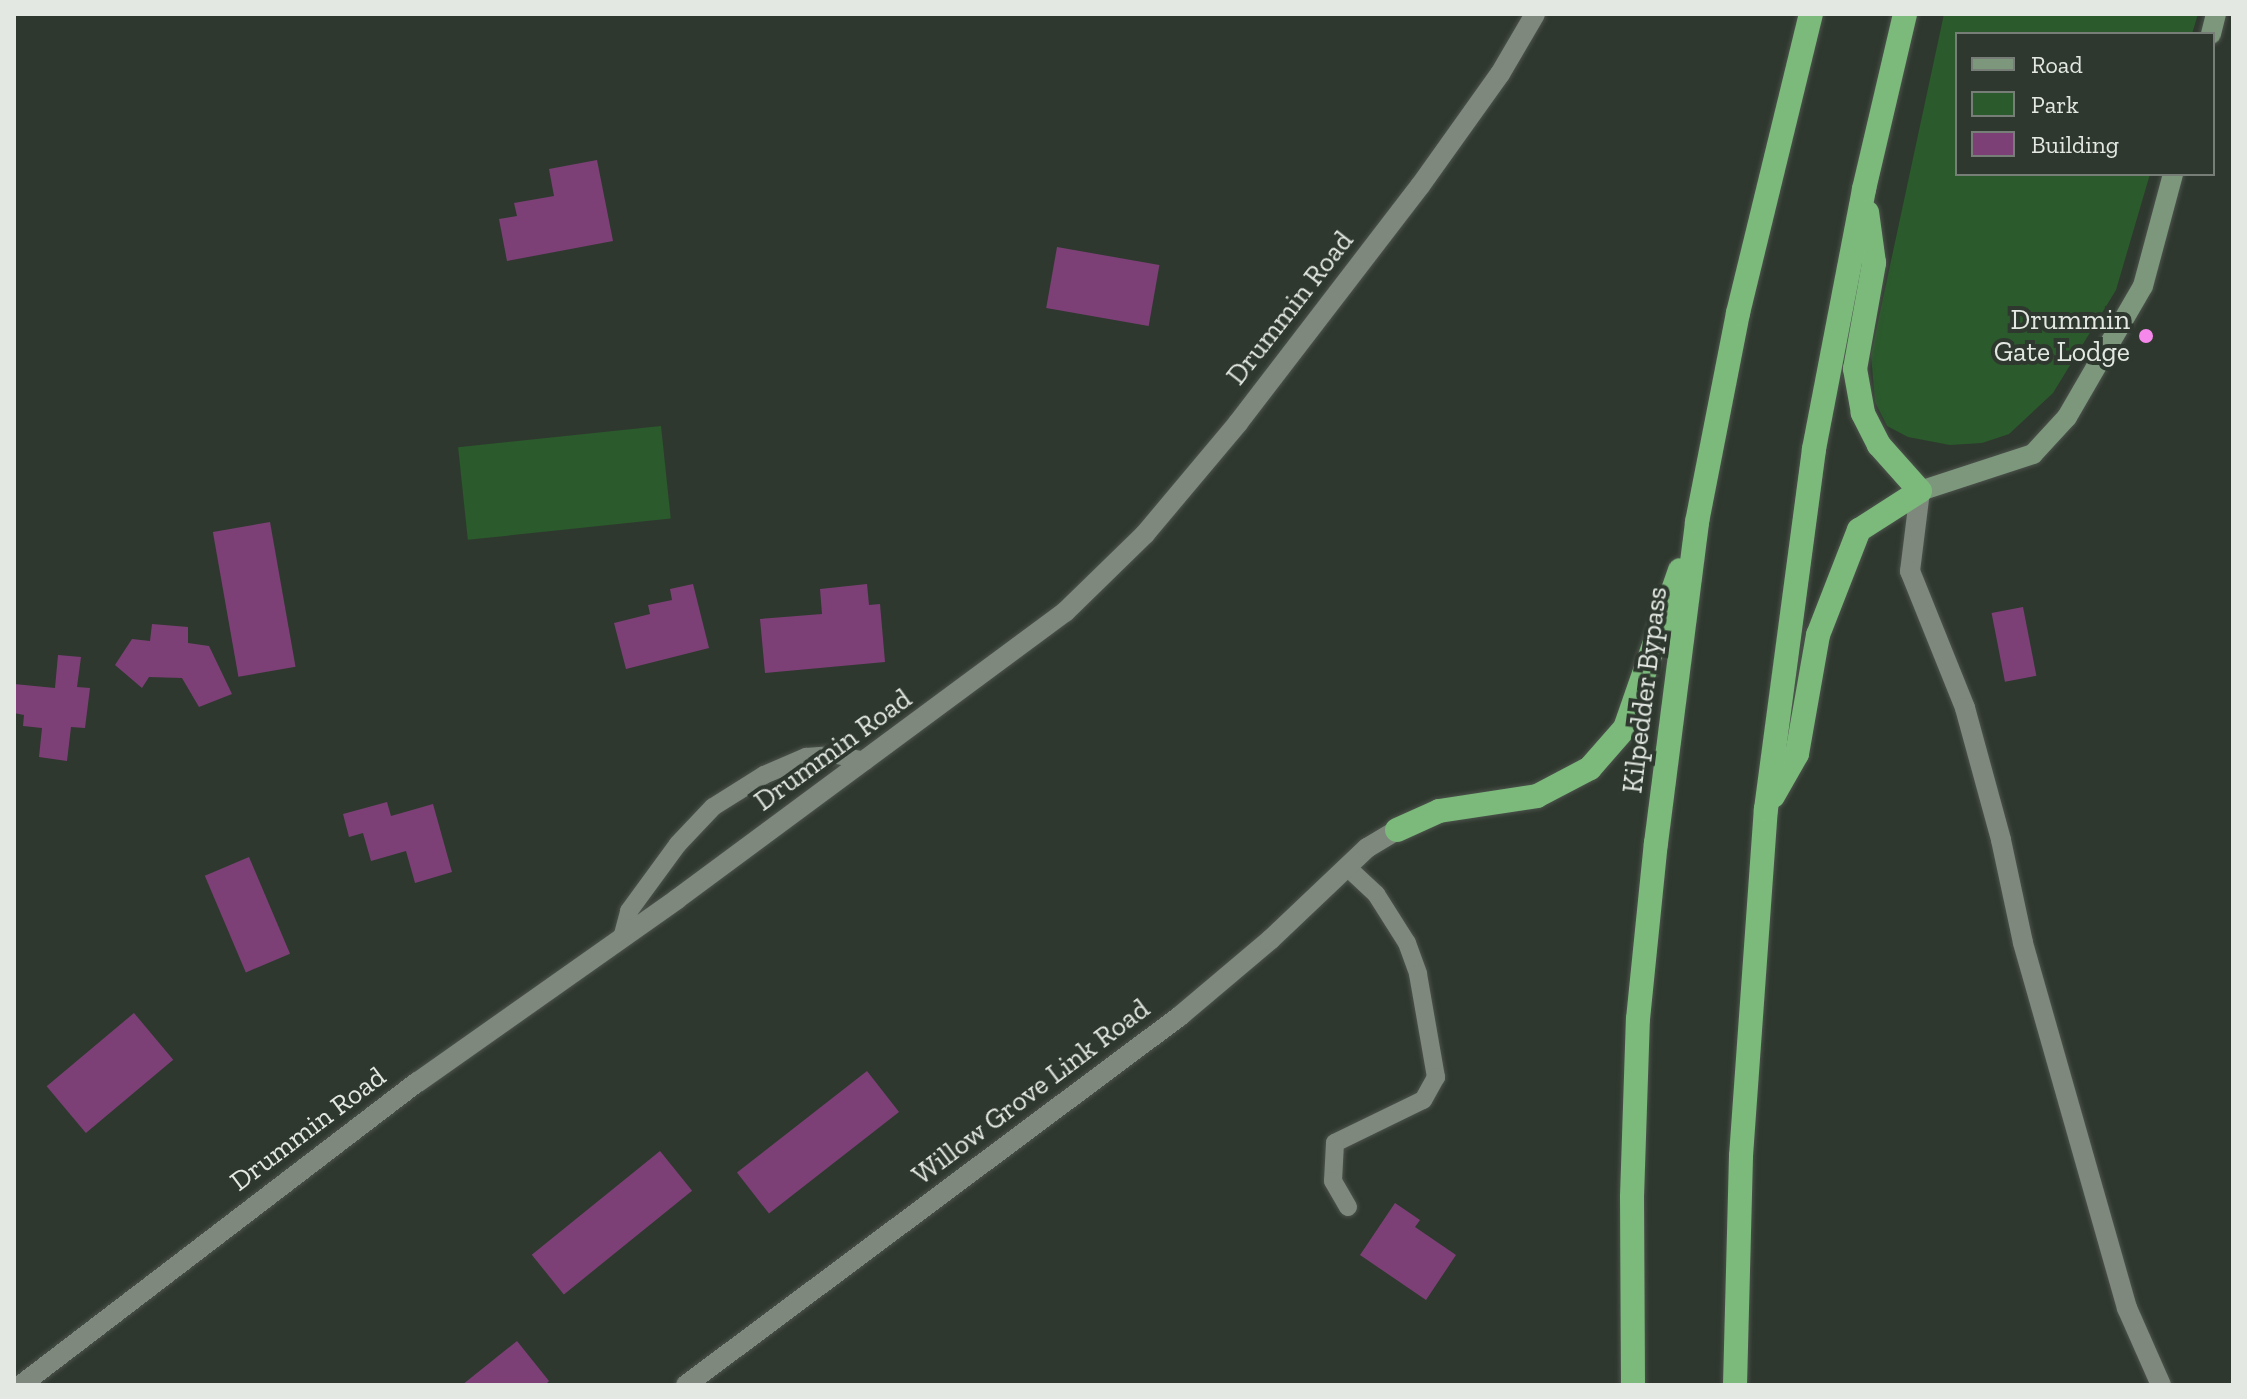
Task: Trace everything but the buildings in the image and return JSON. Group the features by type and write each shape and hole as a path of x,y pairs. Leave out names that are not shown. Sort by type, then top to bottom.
{"highway":[{"name":"Kilpedder Bypass","path":"1633,1385 1632,1197 1638,1019 1656,843 1697,522 1738,313 1811,14"},
{"path":"1735,1385 1741,1156 1766,809 1814,449 1864,189 1905,14"},
{"path":"1766,809 1797,754 1818,635 1859,530 1920,491 1879,445 1863,413 1855,369 1874,263 1864,189"},
{"path":"1397,830 1439,811 1537,796 1590,768 1625,728 1697,522"}],"main road":[{"path":"1920,491 2033,454 2067,417 2143,286 2172,176"}],"street":[{"name":"Drummin Road","path":"21,1385 418,1082 622,938 1065,612 1145,534 1238,423 1420,186 1500,74 1535,14"},
{"path":"1920,491 1910,571 1965,708 2001,840 2023,943 2127,1308 2161,1385"},
{"name":"Willow Grove Link Road","path":"686,1385 1180,1016 1270,940 1367,848 1397,830"}],"lane":[{"path":"622,938 629,911 678,844 713,807 764,775 806,757 837,755 865,761"},
{"path":"1347,867 1376,894 1407,943 1418,974 1436,1077 1423,1100 1335,1143 1333,1181 1348,1207"}],"green space":[{"path":"1944,14 2198,14 2193,32 1955,32 1955,176 2149,176 2116,290 2053,393 2009,434 1982,443 1950,445 1908,437 1887,426 1875,402 1871,354"},
{"path":"661,426 671,518 468,540 458,447"}],"place":[{"name":"Drummin Gate Lodge","path":"2146,336"}]}
